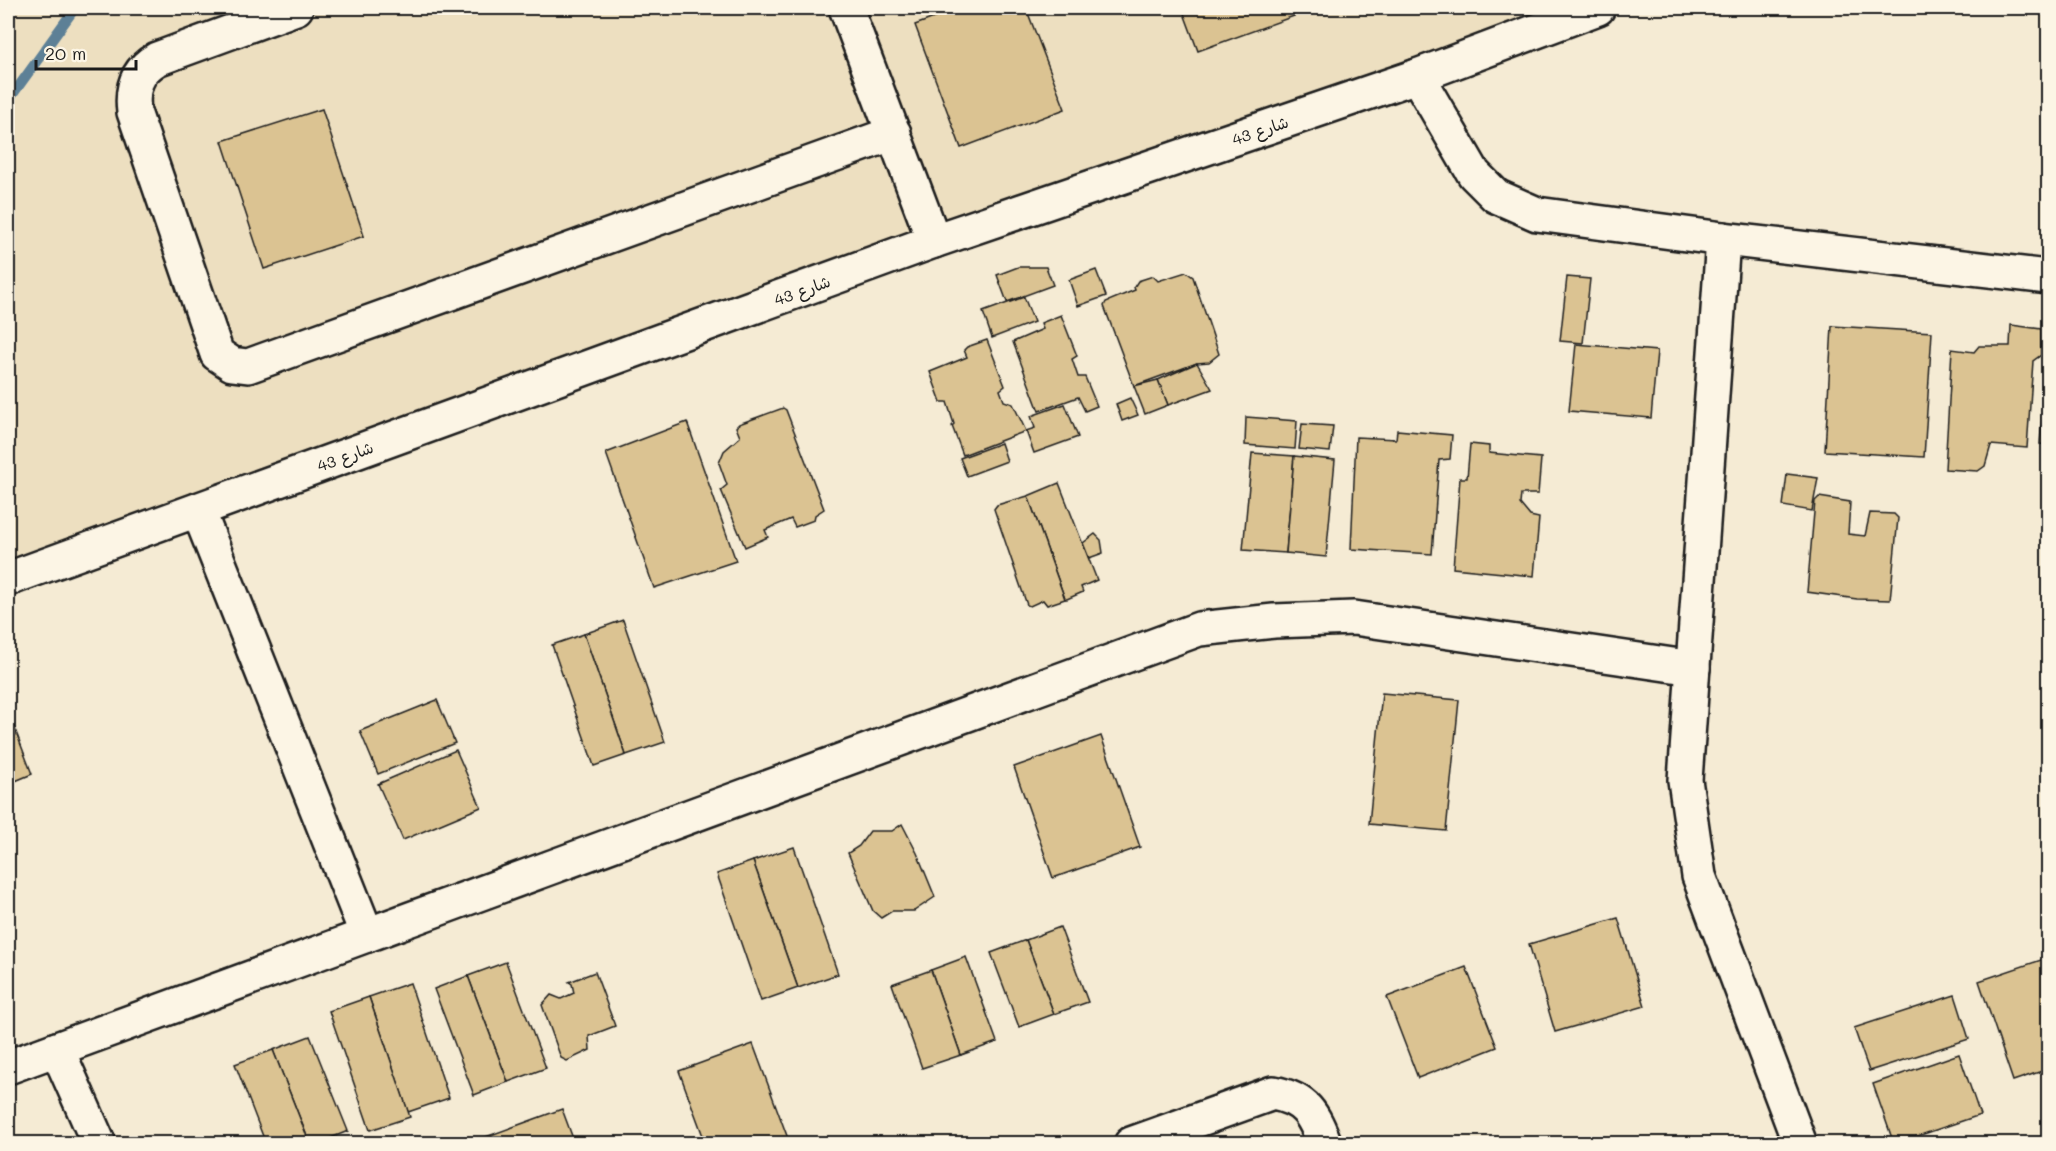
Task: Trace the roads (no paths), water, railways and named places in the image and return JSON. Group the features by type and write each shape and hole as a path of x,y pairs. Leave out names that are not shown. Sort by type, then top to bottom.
{"street":[{"path":"296,8 157,59 142,70 134,82 134,112 217,354 232,364 248,366 894,133"},
{"path":"846,8 934,242"},
{"name":"شارع 43","path":"8,579 934,242 1417,76 1598,8"},
{"path":"1417,76 1474,174 1496,196 1537,214 1723,239 2049,277"},
{"path":"1723,239 1685,780 1699,876 1800,1143"},
{"path":"198,510 367,935"},
{"path":"8,1067 1199,629 1274,621 1354,618 1693,669"},
{"path":"57,1049 99,1143"},
{"path":"1131,1143 1273,1093 1286,1095 1299,1102 1310,1112 1325,1143"}],"waterway":[{"path":"8,101 75,8"}]}
